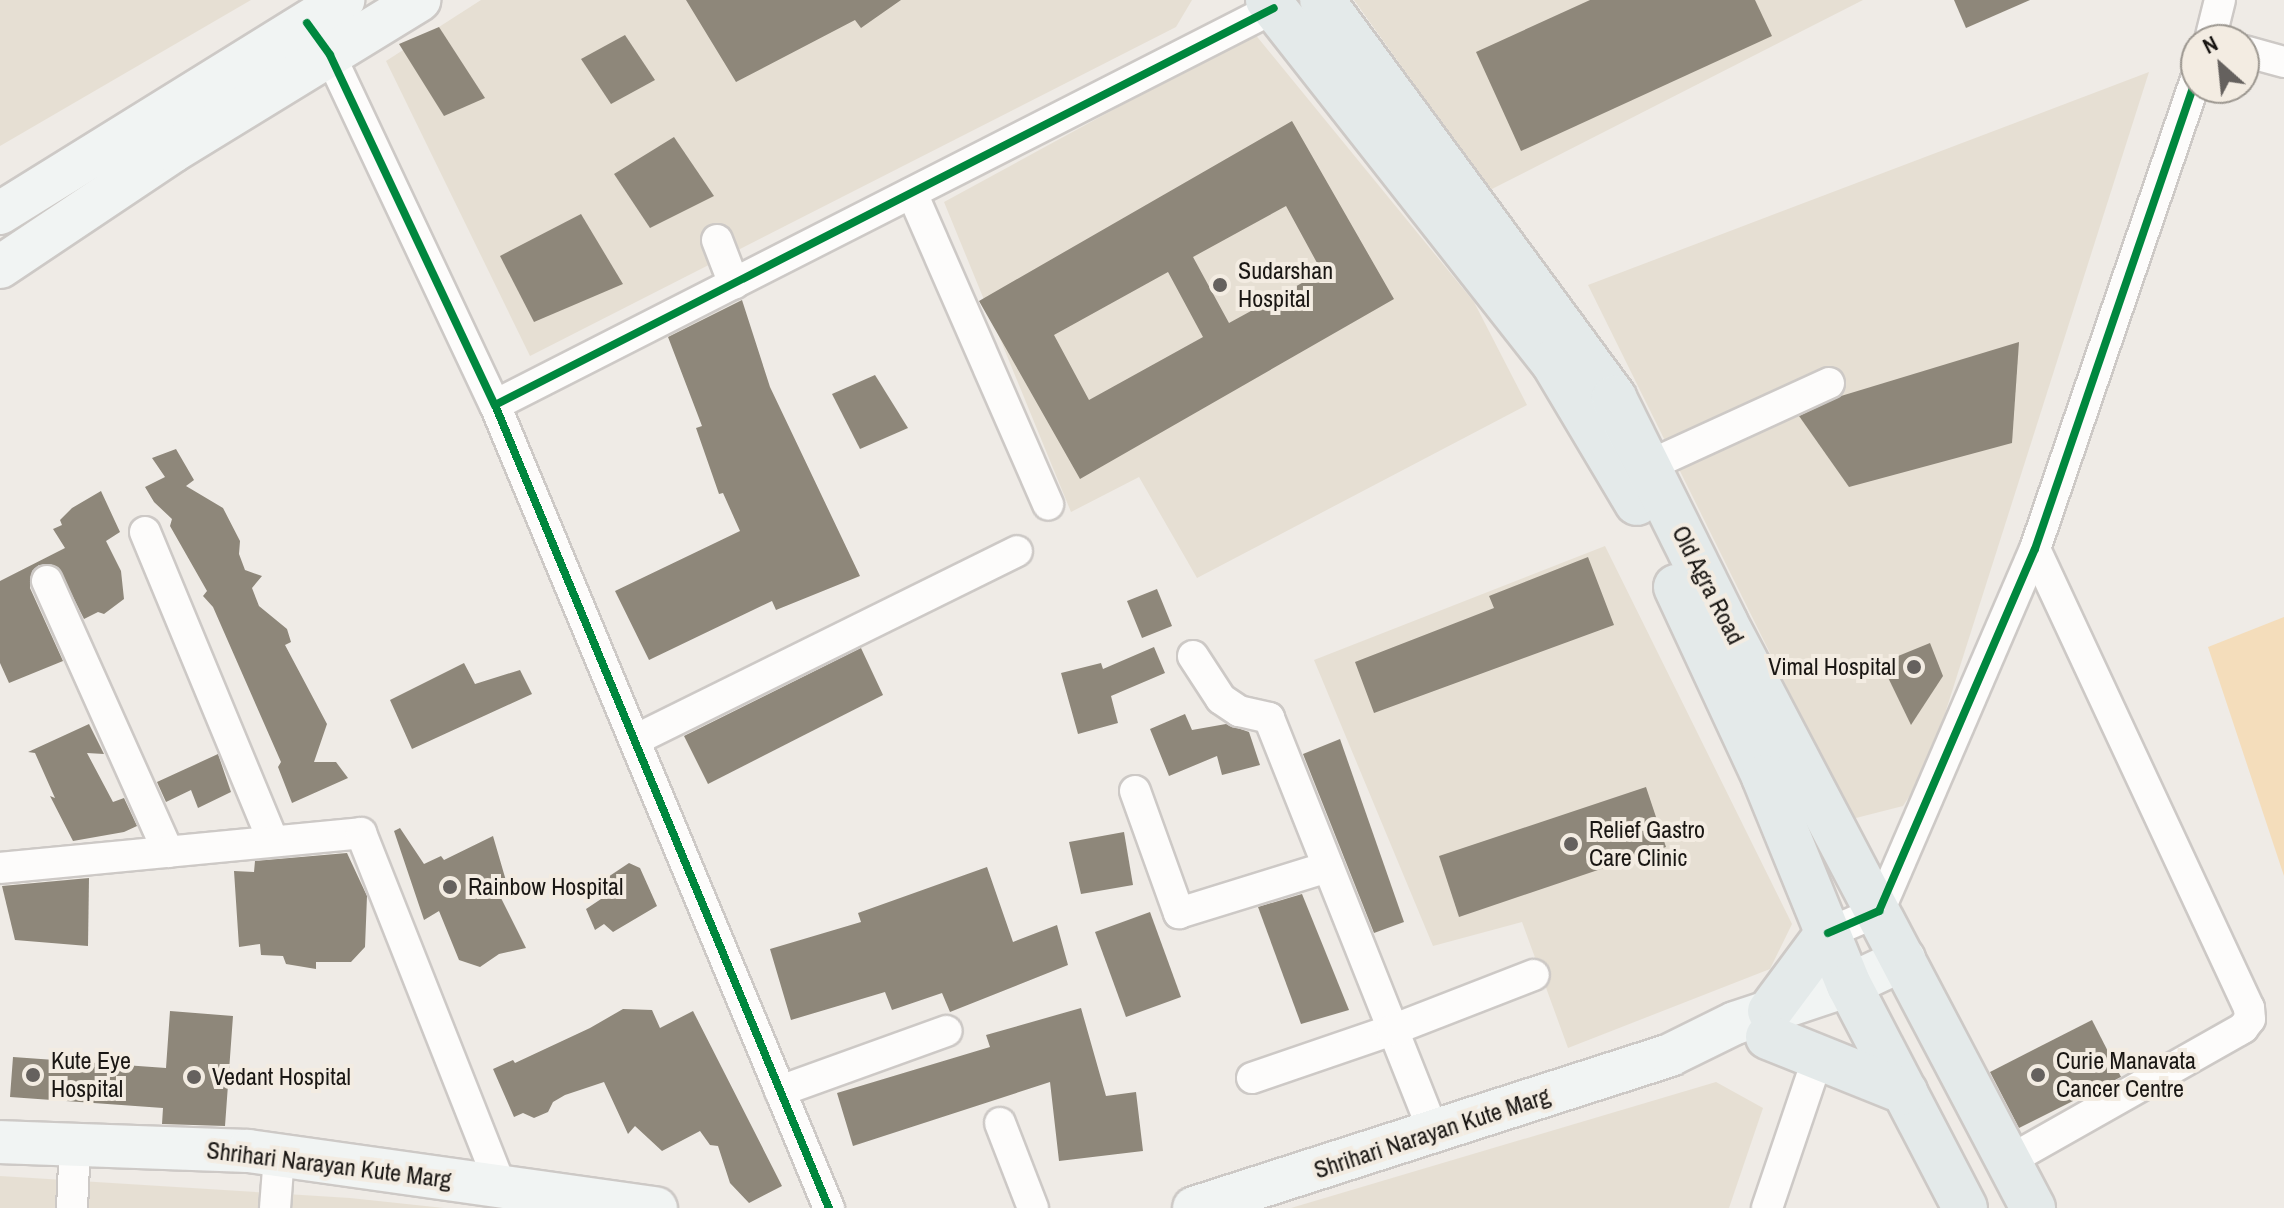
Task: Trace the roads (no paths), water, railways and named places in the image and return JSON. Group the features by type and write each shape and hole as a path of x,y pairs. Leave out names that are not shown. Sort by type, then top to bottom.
{"main road":[{"name":"Old Agra Road","path":"1322,0 1614,398 1725,622 2033,1208"},
{"name":"Old Agra Road","path":"1271,4 1553,362 1636,502 1764,777 1855,997 1965,1208"},
{"path":"1828,933 1769,1024 1818,1057 1905,1092"}],"street":[{"path":"2,262 173,151 318,39 343,0"},
{"path":"0,213 318,39 419,0"},
{"path":"2214,24 2220,0"},
{"path":"495,405 912,193 1271,4"},
{"path":"318,39 495,405 829,1208"},
{"path":"2260,55 2284,62"},
{"path":"1828,933 1879,911 2035,549 2188,104"},
{"path":"912,193 1048,505"},
{"path":"774,264 792,233"},
{"path":"717,240 734,284"},
{"path":"1648,466 1829,383"},
{"path":"145,532 273,841"},
{"path":"2010,1160 2243,1028 2250,1019 2249,1008 2035,549"},
{"path":"635,740 1017,551"},
{"path":"47,581 168,852"},
{"path":"1193,656 1221,699 1239,711 1269,718 1434,1133"},
{"path":"1135,791 1179,913 1328,867"},
{"path":"0,868 361,833 501,1186"},
{"name":"Shrihari Narayan Kute Marg","path":"1194,1208 1670,1055 1735,1023 1769,1024 1855,997 1910,971"},
{"path":"1252,1078 1392,1030 1534,975"},
{"path":"780,1091 947,1031"},
{"path":"1767,1208 1818,1057"},
{"path":"1000,1123 1033,1208"},
{"name":"Shrihari Narayan Kute Marg","path":"0,1142 279,1156 656,1208"},
{"path":"72,1208 75,1145"},
{"path":"275,1208 279,1156"}],"place":[{"name":"Sudarshan Hospital","path":"1220,285"},
{"name":"Vimal Hospital","path":"1914,667"},
{"name":"Relief Gastro Care Clinic","path":"1571,844"},
{"name":"Rainbow Hospital","path":"450,887"},
{"name":"Kute Eye Hospital","path":"33,1075"},
{"name":"Curie Manavata Cancer Centre","path":"2038,1075"},
{"name":"Vedant Hospital","path":"194,1077"}]}
